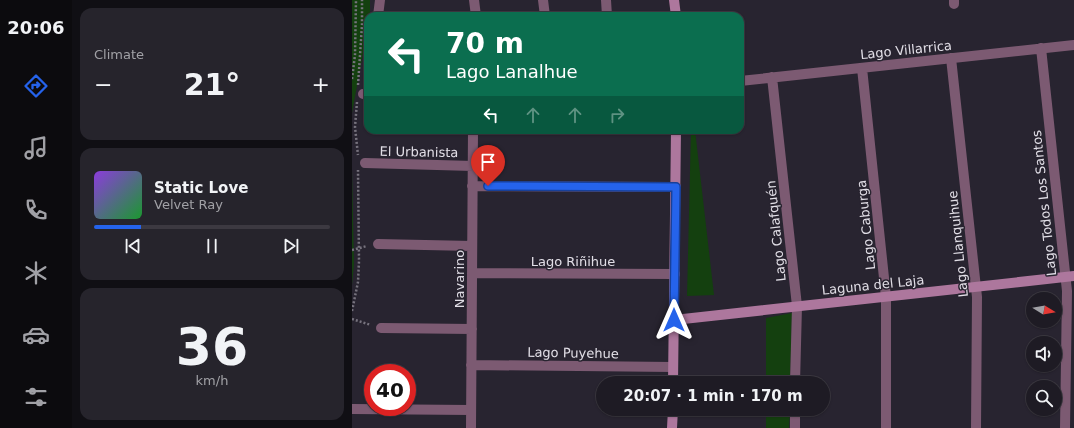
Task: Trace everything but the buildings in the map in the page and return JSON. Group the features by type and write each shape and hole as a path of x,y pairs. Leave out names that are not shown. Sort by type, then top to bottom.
{"street":[{"path":"378,12 380,0"},
{"path":"474,0 476,12"},
{"path":"543,0 544,12"},
{"path":"606,0 607,12"},
{"path":"674,0 676,12"},
{"name":"Lago Villarrica","path":"744,80 1074,45"},
{"name":"Lago Todos Los Santos","path":"1041,48 1070,277 1067,291 1065,428"},
{"name":"Lago Llanquihue","path":"951,58 977,297 976,428"},
{"name":"Lago Caburga","path":"862,68 886,297 886,428"},
{"name":"Lago Calafquén","path":"772,77 797,306 795,376"},
{"name":"Navarino","path":"471,428 473,134"},
{"path":"673,376 676,134"},
{"name":"El Urbanista","path":"365,163 473,166"},
{"path":"472,186 676,187"},
{"path":"378,244 472,246"},
{"name":"Lago Riñihue","path":"472,273 674,274"},
{"name":"Laguna del Laja","path":"674,320 1070,277"},
{"path":"381,328 472,329"},
{"name":"Lago Puyehue","path":"472,365 673,367"},
{"path":"352,409 471,410"},
{"path":"672,428 673,416"},
{"path":"795,416 795,428"}],"path":[{"path":"352,79 355,55 356,0"},
{"path":"352,250 378,244"},
{"path":"352,319 381,328"}],"green space":[{"path":"352,0 370,0 370,12 364,12 364,48 352,113"},
{"path":"691,134 695,134 714,295 687,296"},
{"path":"352,170 354,264 352,285"},
{"path":"792,313 790,376 766,376 766,318"},
{"path":"766,416 790,416 789,428 766,428"}],"route":[{"path":"488,186 676,187 674,320"}]}
